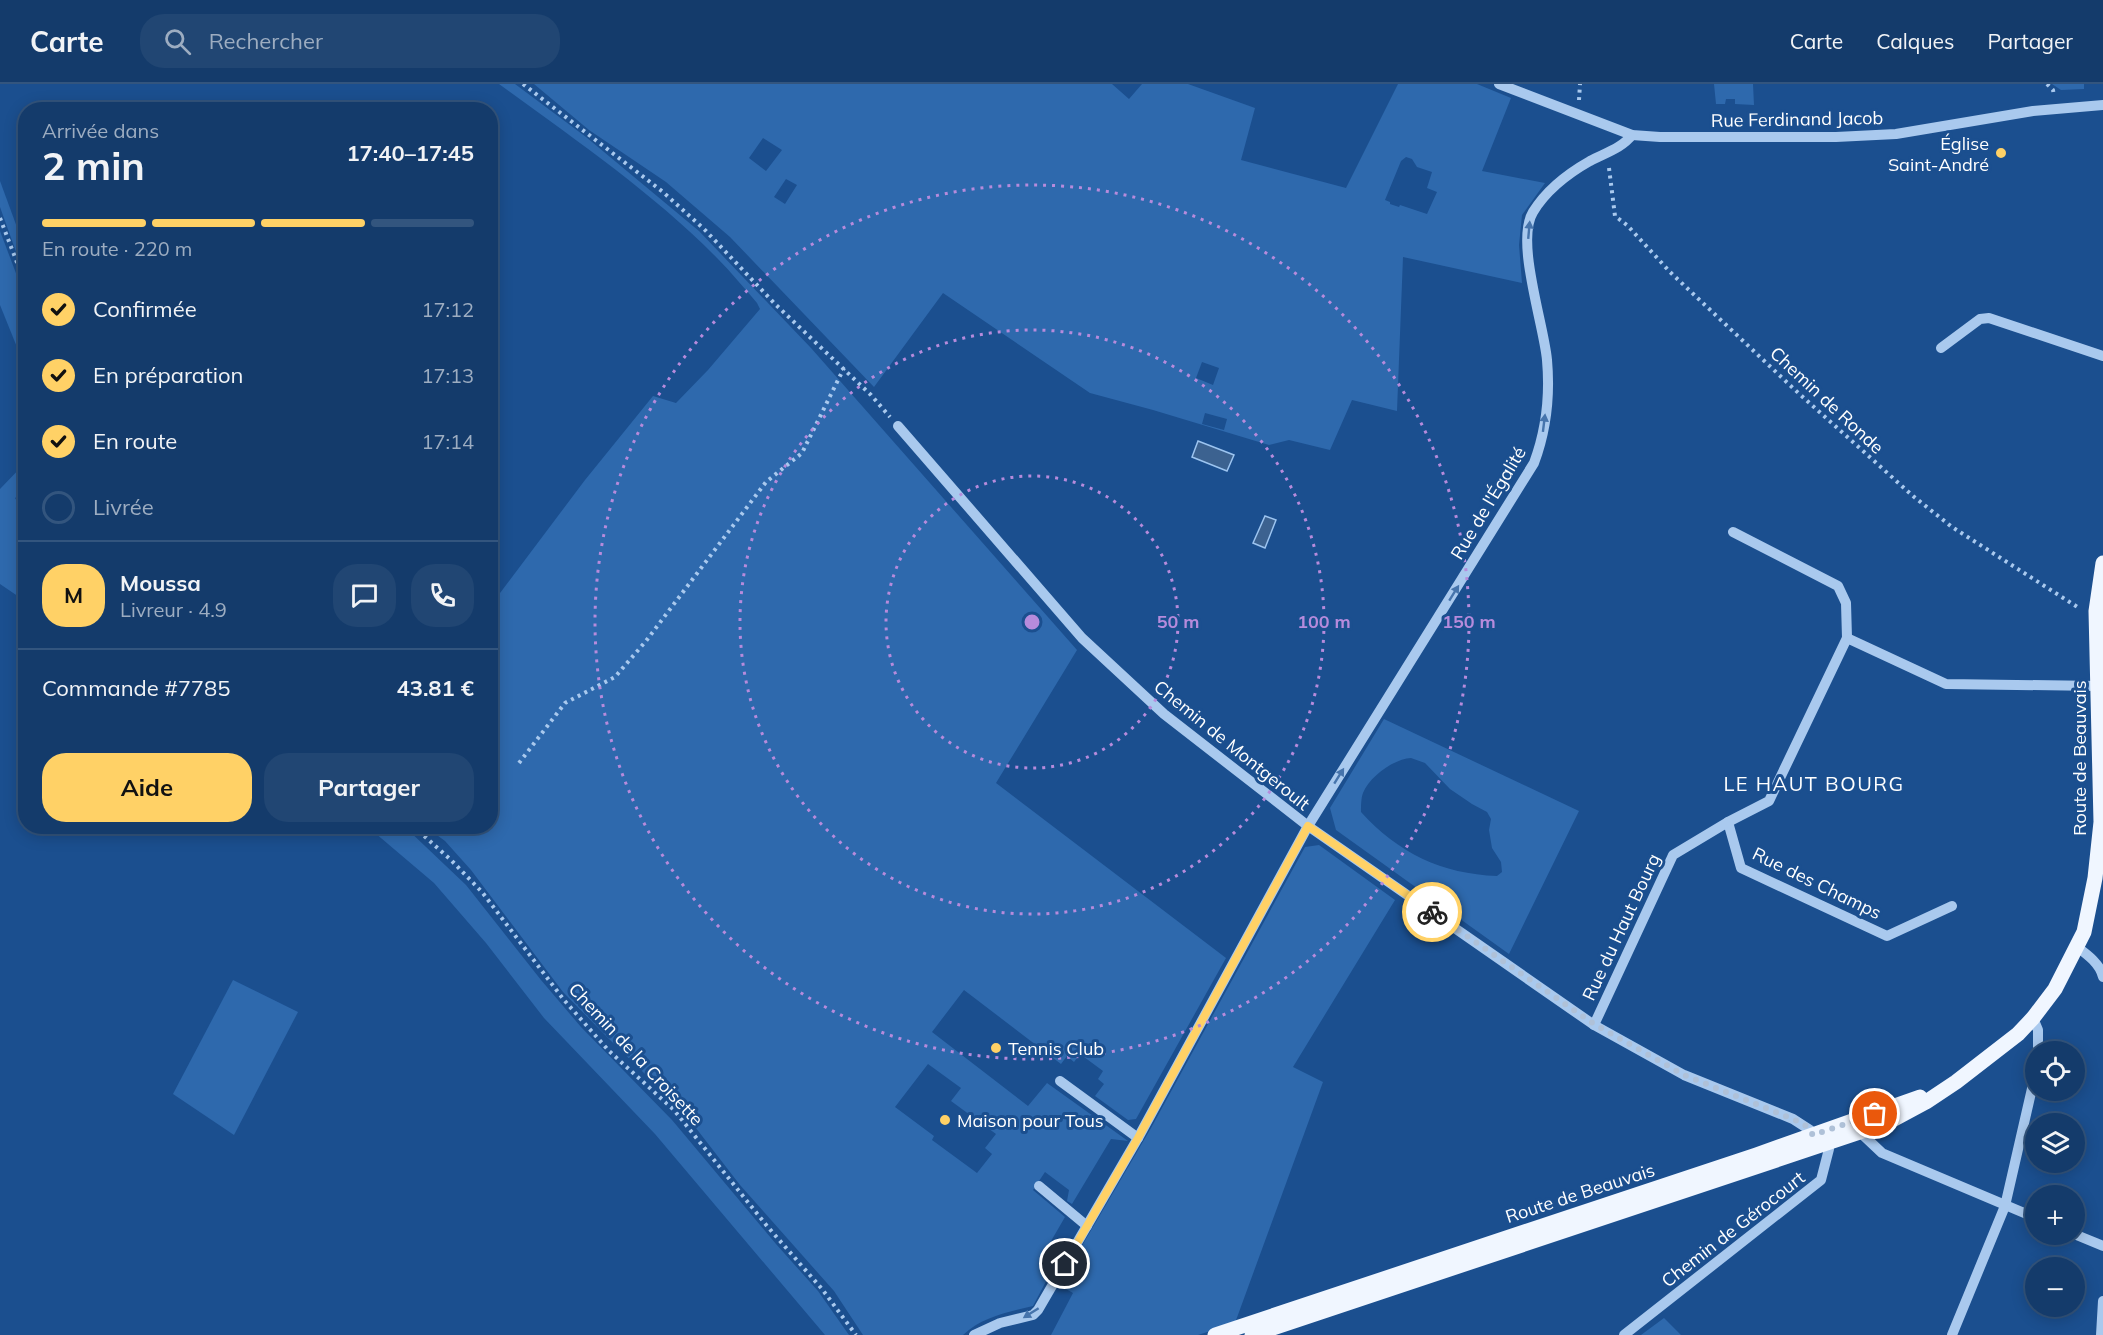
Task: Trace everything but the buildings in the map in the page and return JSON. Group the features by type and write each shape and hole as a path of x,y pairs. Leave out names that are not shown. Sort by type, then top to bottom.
{"main road":[{"name":"Route de Beauvais","path":"1215,1335 1862,1125 1956,1082 1999,1050 2033,1018 2055,989 2078,947 2090,908 2101,822 2096,610 2103,563"},
{"name":"Route de Beauvais","path":"1252,1335 1821,1138"}],"street":[{"name":"Rue Ferdinand Jacob","path":"1499,84 1632,135 1660,137 1836,137 1896,134 2033,111 2103,105"},
{"name":"Rue de l'Égalité","path":"974,1335 1000,1323 1033,1315 1038,1310 1138,1138 1308,826 1534,463 1544,426 1548,361 1532,279 1528,242 1530,220 1555,184 1589,162 1623,145 1632,135"},
{"path":"1941,348 1980,319 1989,318 2103,356"},
{"name":"Chemin de Montgeroult","path":"898,426 1082,638 1107,663 1164,714 1308,826 1594,1024 1684,1075 1793,1119 1821,1138"},
{"path":"1733,532 1838,586 1846,603 1847,638 1946,684 2098,686"},
{"name":"Rue du Haut Bourg","path":"1594,1024 1673,855 1769,801 1847,638"},
{"name":"Rue des Champs","path":"1728,822 1741,868 1887,936 1952,906"},
{"path":"2078,947 2088,955 2102,972 2103,977"},
{"path":"2033,1018 2038,1030 2038,1041"},
{"path":"1060,1081 1138,1138"},
{"path":"1952,1335 2005,1206 2029,1101"},
{"path":"1862,1125 1864,1136 1882,1153 2025,1214"},
{"name":"Chemin de Gérocourt","path":"1624,1335 1821,1180 1829,1149 1821,1138"},
{"path":"1039,1186 1087,1226"},
{"path":"2085,1239 2103,1246"},
{"path":"2102,1335 2103,1301"}],"path":[{"path":"523,84 663,192 705,230 775,304 871,395 898,426"},
{"name":"Chemin de Ronde","path":"1607,152 1615,216 1627,225 1670,272 1794,389 1913,496 1952,527 2080,609 2096,610"},
{"path":"0,218 18,265"},
{"path":"519,763 565,703 615,677 646,641 766,482 802,453 844,368"},
{"name":"Chemin de la Croisette","path":"422,834 482,892 564,1000 609,1051 674,1110 767,1226 822,1289 856,1335"}],"shaded area":[{"path":"499,84 515,84 586,137 699,231 811,348 1077,650 996,783 1226,958 1136,1119 1128,1120 1095,1096 1104,1084 1098,1079 1103,1071 1080,1054 1074,1062 1067,1056 1061,1064 964,990 932,1032 1028,1106 1047,1083 1128,1141 1111,1139 1072,1204 1067,1201 1069,1190 1045,1172 1033,1190 1065,1217 1047,1248 1062,1251 1033,1306 987,1319 963,1335 863,1335 834,1291 740,1185 682,1110 563,992 471,870 445,841 436,834 498,834 498,596 585,480 653,396 676,403 708,370 760,309 722,263 692,234 612,167","holes":["928,1064 961,1088 951,1101 996,1134 985,1148 992,1154 977,1173 932,1140 934,1136 895,1107"]},
{"path":"534,84 1112,84 1129,99 1142,84 1188,84 1255,108 1241,160 1346,188 1398,84 1477,84 1511,98 1482,171 1545,183 1522,215 1519,245 1522,283 1403,257 1397,411 1352,400 1330,450 1289,440 1269,445 1090,393 943,293 874,387 730,237 666,182 589,130","holes":["763,138 782,150 766,171 749,158","1406,157 1412,159 1417,167 1432,172 1427,188 1437,192 1427,214 1400,205 1399,207 1385,200 1401,161","786,179 797,185 785,204 774,197","1202,362 1219,368 1213,385 1196,378","1205,413 1227,419 1224,430 1202,424"]},
{"path":"1714,84 1753,84 1754,105 1735,104 1735,99 1726,99 1725,104 1716,104"},
{"path":"2052,84 2084,84 2084,89 2061,90"},
{"path":"0,181 18,230 18,257 0,207"},
{"path":"0,231 18,279 18,350 0,305"},
{"path":"1198,441 1234,455 1227,471 1192,457"},
{"path":"18,470 18,496 15,498 18,502 18,596 0,584 0,489"},
{"path":"1265,516 1276,520 1265,548 1253,543"},
{"path":"1384,719 1579,811 1509,954 1336,830 1330,808","holes":["1411,758 1425,763 1450,789 1487,812 1491,819 1489,830 1492,848 1501,862 1502,872 1497,876 1458,871 1422,859 1390,839 1361,812 1361,800 1366,787 1383,770 1404,759"]},
{"path":"376,834 412,834 466,885 581,1027 672,1120 818,1291 849,1335 825,1335 655,1134 544,1018 486,943 434,883"},
{"path":"1319,845 1395,900 1293,1067 1323,1082 1235,1323 1198,1335 1051,1335 1073,1293 1059,1285 1151,1128 1305,847"},
{"path":"233,980 298,1012 234,1135 173,1094"},
{"path":"1664,1318 1681,1335 1641,1335"}],"way so far":[{"path":"1432,912 1594,1024 1684,1075 1805,1125 1813,1135 1875,1114"}],"place":[{"name":"Église Saint-André","path":"2001,153"},
{"name":"Tennis Club","path":"996,1048"},
{"name":"Maison pour Tous","path":"945,1120"}],"district":[{"name":"LE HAUT BOURG","path":"1814,783"}],"route":[{"path":"1065,1264 1138,1138 1308,826 1432,912"}]}
